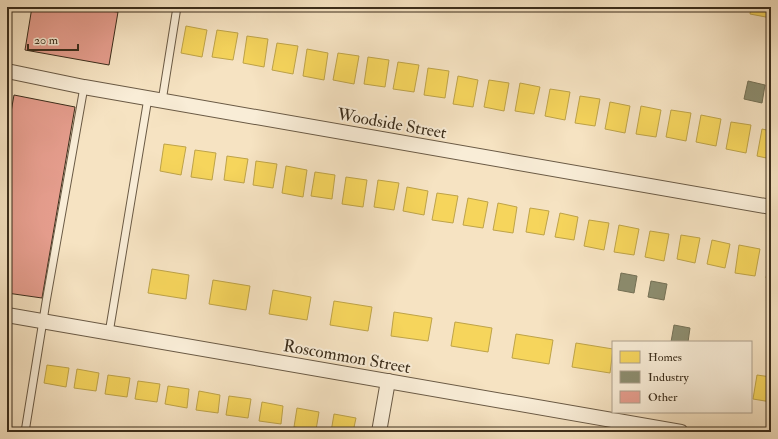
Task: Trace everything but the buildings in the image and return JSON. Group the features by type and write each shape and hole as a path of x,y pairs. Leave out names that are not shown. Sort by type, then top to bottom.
{"street":[{"name":"Woodside Street","path":"7,71 155,100 771,207"},
{"name":"Roscommon Street","path":"7,315 681,432"},
{"path":"379,432 388,381"}],"lane":[{"path":"109,333 155,100 177,7"},
{"path":"25,432 84,87"}]}
